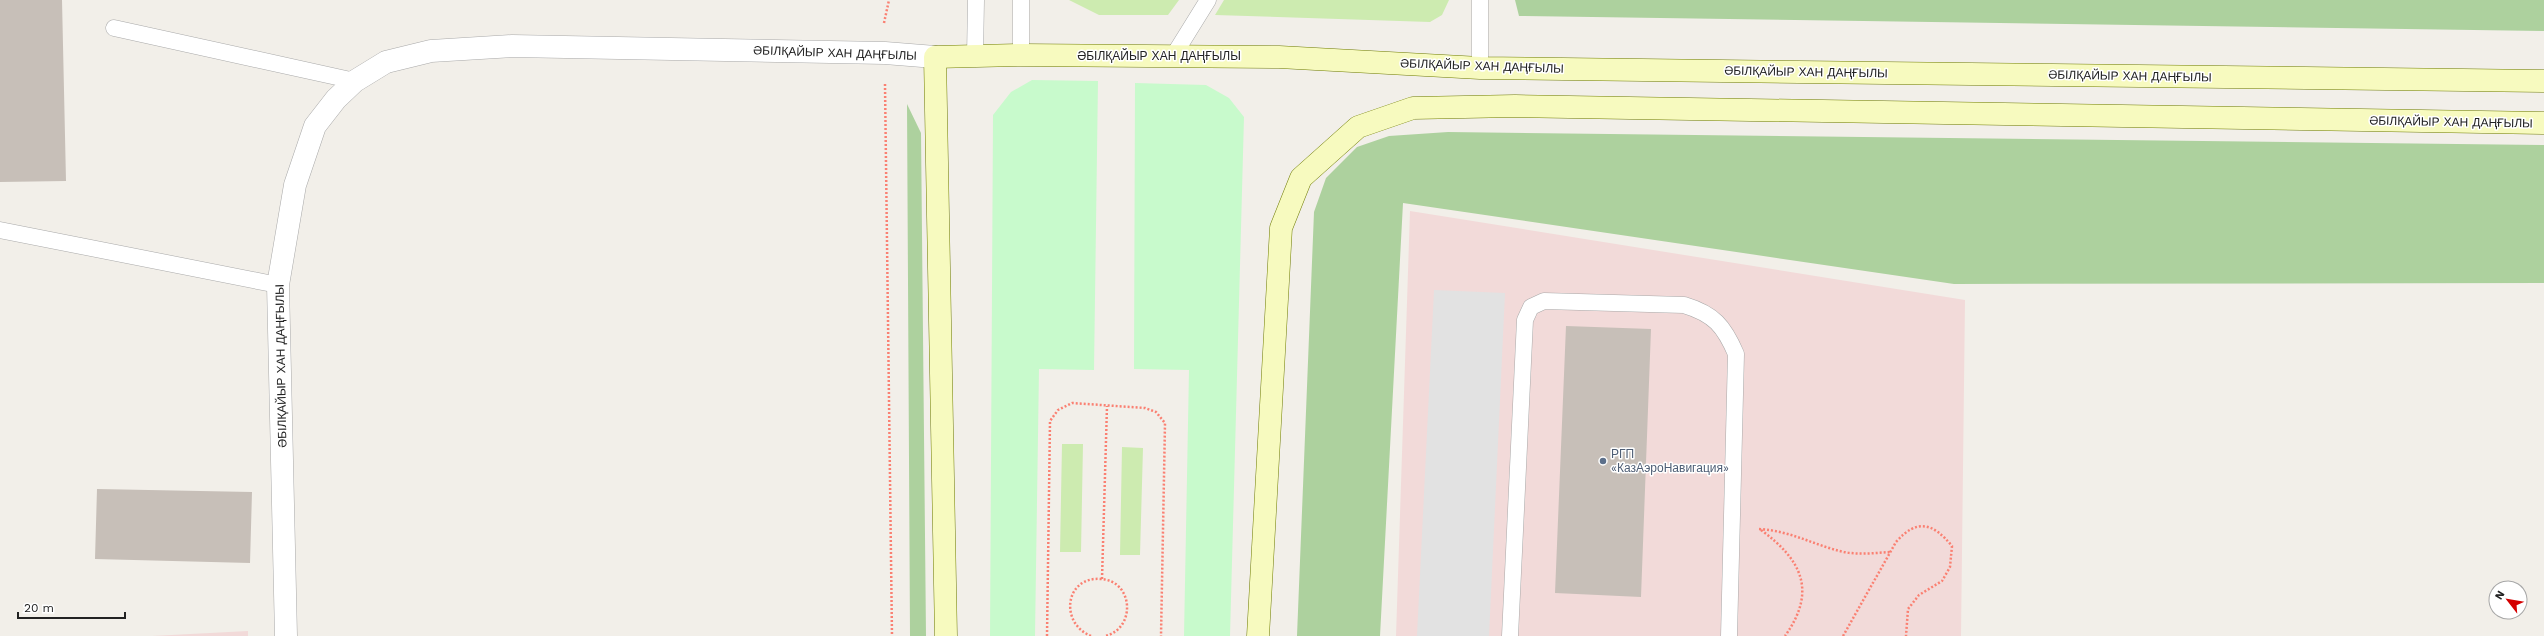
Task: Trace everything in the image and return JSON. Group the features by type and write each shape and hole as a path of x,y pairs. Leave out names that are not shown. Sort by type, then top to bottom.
{"street":[{"name":"ӘБІЛҚАЙЫР ХАН ДАҢҒЫЛЫ","path":"286,636 278,285 295,185 315,126 336,98 355,81 386,62 431,51 512,46 885,53 935,57 1021,55 1172,58 1279,57 1480,68 2544,81"},
{"path":"935,57 946,636"},
{"name":"ӘБІЛҚАЙЫР ХАН ДАҢҒЫЛЫ","path":"1258,636 1281,228 1301,178 1358,126 1413,108 1531,106 2544,123"}],"lane":[{"path":"975,56 976,0"},
{"path":"1021,0 1021,55"},
{"path":"1172,58 1208,0"},
{"path":"1480,0 1480,68"},
{"path":"114,28 355,81"},
{"path":"0,230 278,285"},
{"path":"1510,636 1524,320 1531,307 1544,301 1684,305 1704,311 1726,331 1736,354 1729,636"}],"path":[{"path":"889,0 884,20 892,636"},
{"path":"1047,636 1050,421 1058,410 1072,403 1145,408 1156,412 1165,423 1161,636"},
{"path":"1102,579 1107,406"},
{"path":"1843,636 1891,552 1907,530 1925,526 1942,533 1952,546 1950,567 1942,581 1919,595 1908,609 1906,636"},
{"path":"1732,528 1780,530 1845,552 1867,554 1891,552"},
{"path":"1761,530 1782,545 1795,564 1804,591 1796,620 1785,636"},
{"path":"1091,636 1082,632 1075,626 1069,607 1071,597 1079,586 1092,579 1102,579 1119,586 1127,603 1128,612 1124,621 1111,635 1105,636"}],"shaded area":[{"path":"1410,211 1965,300 1961,636 1396,636"},
{"path":"1434,290 1505,293 1489,636 1417,636"},
{"path":"248,631 248,636 152,636"}],"green space":[{"path":"1069,0 1179,0 1168,15 1099,15"},
{"path":"1224,0 1449,0 1442,15 1430,22 1215,15"},
{"path":"1515,0 2544,0 2544,31 1519,16"},
{"path":"1032,80 1098,81 1094,370 1039,369 1035,636 990,636 993,115 1011,92"},
{"path":"1135,83 1206,85 1229,98 1244,117 1230,636 1184,636 1189,370 1134,369"},
{"path":"907,104 921,133 926,636 910,636"},
{"path":"1448,132 2544,145 2544,283 1954,284 1403,203 1380,636 1297,636 1314,212 1326,178 1357,147 1389,136"},
{"path":"1062,444 1083,444 1081,552 1060,552"},
{"path":"1122,447 1143,448 1140,555 1120,555"}],"building":[{"path":"0,0 62,0 66,181 0,182"},
{"name":"РГП «КазАэроНавигация»","path":"1566,326 1651,329 1641,597 1555,593"},
{"path":"97,489 252,492 250,563 95,559"}],"place":[{"name":"РГП «КазАэроНавигация»","path":"1603,461"}]}
